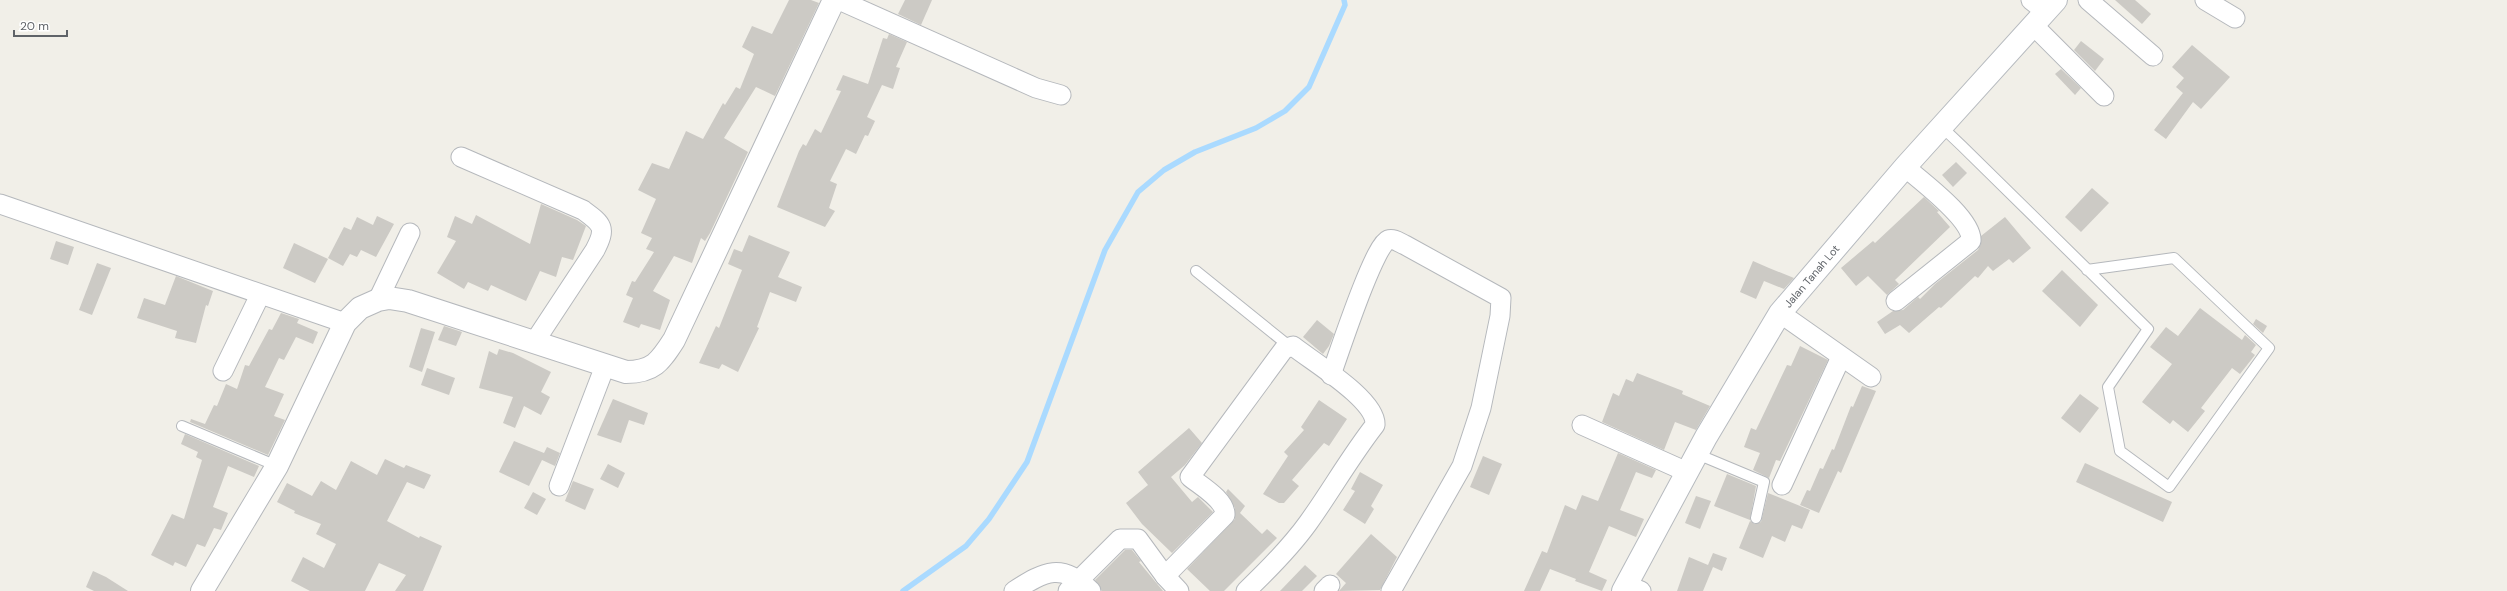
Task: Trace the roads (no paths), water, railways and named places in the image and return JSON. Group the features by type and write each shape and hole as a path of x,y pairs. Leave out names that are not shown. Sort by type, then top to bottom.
{"street":[{"path":"202,591 278,466 345,323 360,308 378,300 388,298 408,301 535,341 626,372 648,370 658,362 674,340 834,0"},
{"path":"839,0 1036,88 1060,95"},
{"path":"2088,0 2153,56"},
{"path":"2205,0 2236,18"},
{"path":"2042,9 2104,96"},
{"name":"Jalan Tanah Lot","path":"1630,589 1692,463 1780,314 2042,9"},
{"path":"461,157 583,210 600,222 602,236 595,250 535,341"},
{"path":"1896,301 1971,241 1972,237 1968,227 1957,214 1905,167"},
{"path":"0,204 260,296 345,323"},
{"path":"378,300 410,232"},
{"path":"1331,375 1367,276 1382,246 1388,240 1393,240 1411,248 1501,298 1500,316 1481,408 1462,466 1391,591"},
{"path":"223,372 260,296"},
{"path":"1780,314 1871,377"},
{"path":"1165,576 1225,515 1224,508 1217,499 1190,477 1289,346 1293,346 1331,375 1358,393 1374,414 1375,425 1351,456 1307,524 1268,570 1246,591"},
{"path":"1782,485 1841,357"},
{"path":"559,486 605,366"},
{"path":"1582,425 1692,463"},
{"path":"1014,591 1047,572 1062,571 1079,587 1120,539 1134,538 1138,539 1165,576 1179,591"}],"lane":[{"path":"1942,127 2087,270 2148,329 2108,387 2120,452 2169,487 2270,348 2174,258 2087,270"},
{"path":"1196,271 1289,346"},
{"path":"182,426 278,466"},
{"path":"1692,463 1764,482 1756,518"}],"waterway":[{"path":"903,591 966,546 989,519 1027,462 1105,250 1138,192 1164,170 1195,152 1256,128 1285,111 1309,87 1345,5 1344,0"}]}
